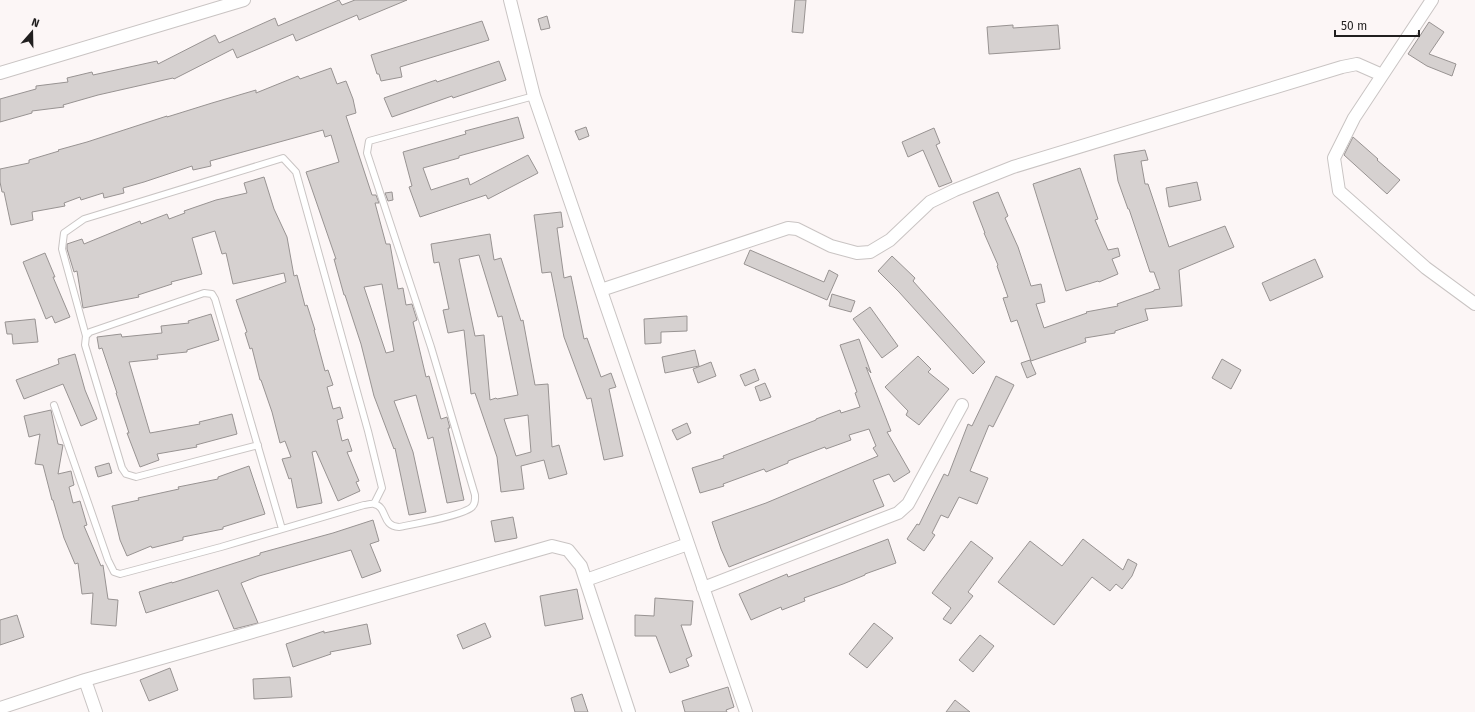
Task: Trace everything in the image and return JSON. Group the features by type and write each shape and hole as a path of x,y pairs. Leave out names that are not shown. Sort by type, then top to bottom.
{"street":[{"path":"0,73 244,0"},
{"path":"510,0 534,96 746,712"},
{"path":"1432,0 1354,118 1334,158 1339,191 1426,268 1475,304"},
{"path":"601,290 788,228 797,229 831,246 857,253 870,252 890,240 930,202 955,190 1013,167 1342,67 1357,64 1382,75"},
{"path":"703,588 898,513 908,504 962,405"},
{"path":"586,580 688,544"},
{"path":"0,708 86,680 552,546 568,550 581,566 629,712"},
{"path":"86,680 96,712"}],"lane":[{"path":"54,404 108,560 114,572 120,574 364,505 374,504 381,508 387,521 393,527 399,528 462,512 473,506 476,502 475,495 431,347 367,153 368,140 534,96"},
{"path":"258,445 136,477 126,474 122,468 85,345 86,336 62,249 64,233 84,219 283,158 296,172 368,431 382,488 374,504"},
{"path":"86,336 90,332 204,293 212,294 215,299 282,529"}],"building":[{"path":"339,0 342,5 355,0 407,0 359,20 357,15 296,41 293,34 237,58 233,49 174,79 98,95 63,105 64,107 32,111 32,113 0,122 0,99 36,89 36,86 68,82 67,78 92,72 93,75 157,61 158,64 215,35 219,43 275,18 278,26"},
{"path":"795,0 806,0 803,33 792,32"},
{"path":"547,16 550,28 541,30 538,19"},
{"path":"482,21 489,40 400,67 402,77 381,81 379,74 377,74 371,55"},
{"path":"1429,22 1444,32 1429,54 1456,64 1452,76 1427,66 1408,54"},
{"path":"1013,25 1013,28 1058,25 1060,49 989,54 987,27"},
{"path":"499,61 506,80 453,98 452,96 392,117 384,98 436,80 437,82"},
{"path":"331,68 337,84 346,81 353,99 356,113 346,116 372,195 376,195 379,203 375,203 386,244 390,244 398,289 403,288 406,305 412,304 417,320 413,322 426,377 429,376 441,419 447,417 450,428 448,428 464,500 447,503 433,437 428,439 416,395 394,401 413,452 426,512 409,515 395,448 394,449 374,396 361,344 344,295 334,259 336,259 306,172 339,162 331,135 325,137 323,130 210,161 211,166 193,170 192,166 123,188 124,193 104,198 103,193 81,200 80,197 64,203 65,206 32,212 33,220 11,225 4,192 2,192 0,182 0,169 29,163 29,160 59,151 58,150 167,116 256,90 256,93 298,76 300,79","holes":["382,284 394,351 386,353 364,287"]},
{"path":"518,117 524,138 459,156 459,158 423,168 431,190 468,178 470,185 528,155 538,173 488,199 486,195 420,217 409,187 412,186 403,152 466,134 465,131"},
{"path":"586,127 589,136 579,140 575,131"},
{"path":"934,128 940,143 936,145 952,182 939,187 923,150 908,157 902,142"},
{"path":"1353,137 1400,180 1387,194 1344,155"},
{"path":"1145,150 1148,160 1141,161 1145,184 1148,184 1169,247 1225,226 1234,247 1179,270 1182,306 1145,309 1148,320 1115,331 1115,333 1085,338 1086,342 1031,361 1017,320 1011,322 1003,298 1008,297 997,266 998,265 984,233 973,202 998,192 1008,216 1005,218 1018,247 1031,286 1041,284 1045,302 1036,304 1044,328 1087,313 1086,312 1118,306 1117,304 1160,289 1154,272 1150,272 1118,181 1114,155"},
{"path":"1080,168 1098,219 1095,220 1108,250 1118,248 1120,256 1112,259 1118,274 1099,282 1098,281 1066,291 1033,184"},
{"path":"264,177 274,209 287,237 294,276 297,275 305,306 307,305 325,371 328,370 333,385 327,387 333,409 340,407 343,418 337,420 342,441 348,439 352,451 347,452 359,481 356,482 360,491 338,501 316,451 312,452 322,503 297,508 291,478 289,479 282,459 291,457 285,441 280,443 272,412 260,380 252,348 250,349 245,333 247,332 236,300 286,282 284,273 233,284 226,253 222,254 215,231 192,238 202,274 171,282 172,284 138,295 139,297 83,308 77,271 74,272 67,249 67,244 82,239 84,244 140,221 141,224 167,214 169,219 185,213 184,211 216,200 247,193 244,183"},
{"path":"1197,182 1201,200 1169,207 1166,188"},
{"path":"392,192 393,200 388,201 385,193"},
{"path":"561,212 563,227 557,228 564,278 571,276 584,339 587,338 601,377 611,373 616,387 609,389 623,456 604,460 591,398 587,399 564,337 551,272 542,273 534,215"},
{"path":"490,234 494,260 501,258 521,321 523,320 535,385 548,384 552,447 559,445 567,474 549,479 544,460 521,466 524,489 501,492 497,457 475,393 471,394 464,330 448,333 443,310 449,309 439,262 434,263 431,244","holes":["479,255 498,317 502,316 518,395 490,400 484,335 475,336 459,259","528,415 531,452 516,456 504,419"]},
{"path":"750,250 824,282 829,270 838,275 827,300 744,264"},
{"path":"45,253 55,277 53,277 70,317 55,323 52,316 46,319 23,262"},
{"path":"892,256 915,278 913,281 985,362 973,374 878,271"},
{"path":"1315,259 1323,277 1270,301 1262,283"},
{"path":"832,294 855,301 851,312 829,306"},
{"path":"870,307 898,346 882,358 853,319"},
{"path":"211,314 219,340 187,350 187,352 157,355 158,359 129,362 150,433 200,424 199,422 232,414 237,434 196,445 197,447 157,454 159,460 140,467 127,433 129,433 102,348 99,349 97,337 121,334 122,337 162,333 161,326 189,323 188,321"},
{"path":"687,316 687,331 661,332 661,343 645,344 644,319"},
{"path":"35,319 38,342 13,344 12,334 7,334 5,322"},
{"path":"859,339 871,373 866,367 891,431 887,432 910,472 894,482 889,474 873,480 884,506 729,567 712,522 766,503 878,456 873,448 876,446 869,429 849,435 851,440 826,449 825,447 788,461 788,463 766,472 764,469 723,484 724,486 700,493 692,468 724,458 723,456 840,410 841,413 860,407 855,393 857,392 840,345"},
{"path":"695,350 699,366 665,373 662,357"},
{"path":"75,354 85,390 97,419 81,426 63,384 24,399 16,380 59,364 58,359"},
{"path":"918,356 931,369 928,372 949,389 919,425 906,415 908,411 885,387"},
{"path":"1222,359 1241,370 1231,389 1212,378"},
{"path":"1030,360 1036,374 1027,378 1021,363"},
{"path":"711,362 716,376 698,383 693,369"},
{"path":"755,369 759,380 745,386 740,375"},
{"path":"996,376 1014,385 993,427 989,425 970,471 988,478 977,504 959,497 948,518 941,515 932,533 935,535 924,551 907,539 917,524 919,525 944,474 948,476 968,424 972,426"},
{"path":"765,383 771,397 760,401 755,387"},
{"path":"51,410 58,444 63,445 58,474 71,471 74,485 69,487 73,503 80,501 87,525 84,526 101,566 103,565 108,599 118,600 116,626 91,624 93,593 82,594 78,563 75,564 64,538 43,465 35,464 40,434 29,437 24,416"},
{"path":"687,423 691,433 677,440 672,430"},
{"path":"109,463 112,473 98,477 95,467"},
{"path":"249,466 265,514 223,527 223,529 183,537 183,540 152,548 151,546 127,556 120,540 112,506 139,500 138,498 179,489 178,487 218,479 218,477"},
{"path":"513,517 517,538 495,542 491,521"},
{"path":"373,520 379,541 370,544 381,571 362,578 351,550 259,576 241,583 258,623 234,629 218,590 146,613 139,592 260,555 260,553 333,533"},
{"path":"888,539 896,563 804,598 805,601 782,610 781,607 751,620 739,594 787,574 788,577"},
{"path":"1083,539 1123,570 1128,559 1137,564 1132,576 1122,589 1116,584 1110,591 1092,577 1054,625 998,582 1030,541 1062,566"},
{"path":"971,541 993,558 968,592 973,596 951,624 943,619 951,608 932,593"},
{"path":"577,589 583,619 545,626 540,596"},
{"path":"655,598 693,601 691,625 681,625 692,656 686,659 689,666 670,673 656,636 635,636 635,615 654,616"},
{"path":"17,615 24,637 0,645 0,620"},
{"path":"485,623 491,637 463,649 457,635"},
{"path":"874,623 893,638 867,668 849,654"},
{"path":"367,624 371,644 330,652 331,654 293,667 286,644 324,631 324,633"},
{"path":"980,635 994,646 973,672 959,660"},
{"path":"170,668 178,690 149,701 140,680"},
{"path":"290,677 292,697 254,699 253,679"},
{"path":"728,687 734,707 726,710 727,712 685,712 682,701"},
{"path":"582,694 588,712 575,712 571,698"},
{"path":"955,700 970,712 946,712"}]}
